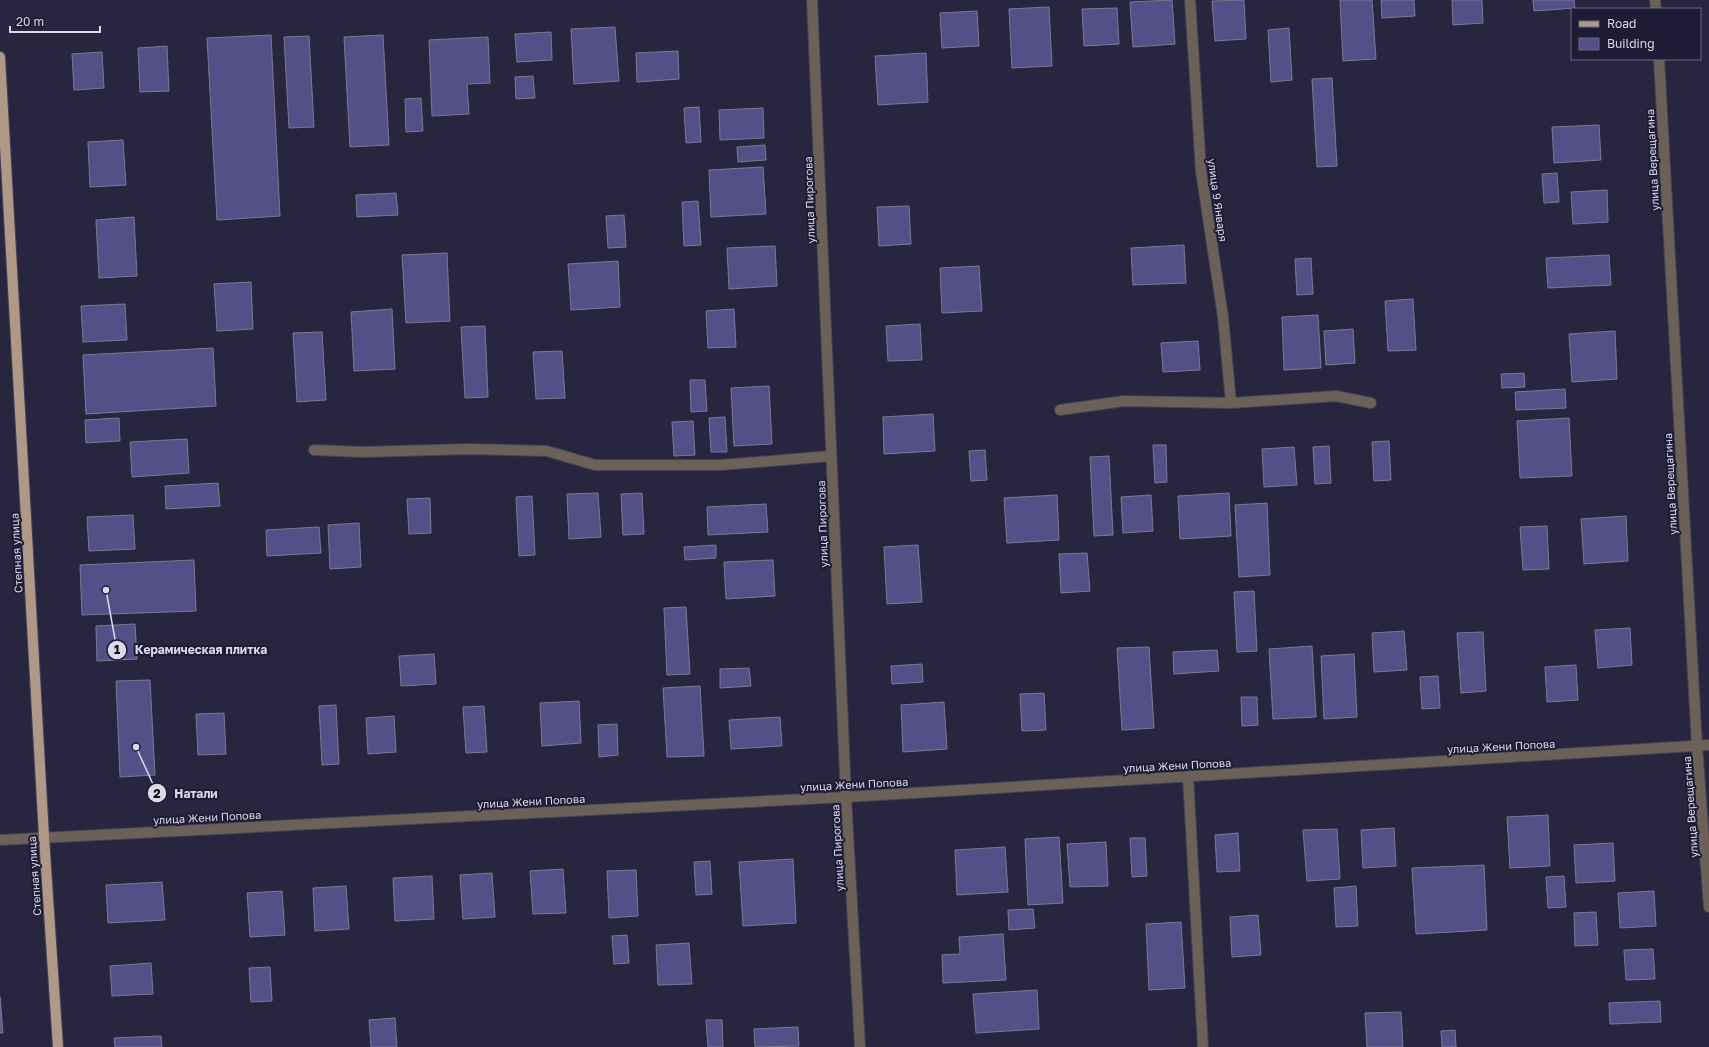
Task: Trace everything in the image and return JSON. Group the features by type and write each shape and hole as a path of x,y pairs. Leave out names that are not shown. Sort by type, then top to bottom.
{"main road":[{"name":"Степная улица","path":"0,57 44,837 58,1047"}],"street":[{"name":"улица Пирогова","path":"812,0 846,797 860,1047"},
{"name":"улица 9 Января","path":"1190,0 1193,68 1201,171 1223,317 1231,403"},
{"name":"улица Верещагина","path":"1658,60 1697,746 1709,907"},
{"path":"1060,410 1124,401 1231,403 1336,396 1371,403"},
{"path":"314,450 363,452 469,449 547,451 595,465 721,465 831,456"},
{"name":"улица Жени Попова","path":"0,840 846,797 1709,745"},
{"path":"1188,776 1203,1047"}],"building":[{"path":"1172,0 1175,44 1133,47 1130,2"},
{"path":"1244,0 1246,39 1215,41 1212,1"},
{"path":"1340,0 1372,0 1376,59 1343,61"},
{"path":"1381,0 1414,0 1415,16 1382,18"},
{"path":"1452,0 1482,0 1483,23 1453,25"},
{"path":"1533,0 1574,0 1575,8 1534,11"},
{"path":"1049,7 1052,66 1012,68 1009,9"},
{"path":"1117,8 1119,44 1084,46 1082,9"},
{"path":"977,11 979,46 942,48 940,13"},
{"path":"615,27 619,81 574,84 571,29"},
{"path":"1289,28 1292,80 1271,82 1268,30"},
{"path":"551,32 552,60 517,62 515,34"},
{"path":"271,35 280,216 217,220 207,38"},
{"path":"383,35 389,145 350,147 344,37"},
{"path":"309,36 314,127 289,128 284,37"},
{"path":"488,37 490,83 467,84 469,114 432,116 429,40"},
{"path":"167,46 169,91 140,92 138,48"},
{"path":"678,51 679,79 637,82 636,53"},
{"path":"102,52 104,88 74,90 72,54"},
{"path":"926,53 928,102 878,105 875,56"},
{"path":"533,76 535,98 516,99 515,77"},
{"path":"1332,78 1337,166 1317,167 1312,79"},
{"path":"421,98 423,131 406,132 405,99"},
{"path":"699,107 701,142 686,143 684,108"},
{"path":"763,108 764,138 720,140 719,110"},
{"path":"1599,125 1601,160 1554,163 1552,127"},
{"path":"123,140 126,185 90,187 88,142"},
{"path":"765,145 766,160 738,162 737,147"},
{"path":"763,167 766,214 711,217 709,170"},
{"path":"1557,173 1559,202 1544,203 1542,174"},
{"path":"1607,190 1608,222 1573,224 1571,192"},
{"path":"396,193 398,215 357,217 356,195"},
{"path":"698,201 701,245 684,246 682,202"},
{"path":"909,206 911,244 879,246 877,207"},
{"path":"624,215 626,247 608,248 606,216"},
{"path":"134,217 137,276 99,278 96,220"},
{"path":"1184,245 1186,283 1133,285 1131,248"},
{"path":"775,246 777,286 729,289 727,248"},
{"path":"447,253 450,321 406,323 402,255"},
{"path":"1609,255 1611,285 1548,288 1546,258"},
{"path":"1311,258 1313,294 1297,295 1295,259"},
{"path":"618,261 620,307 571,310 568,264"},
{"path":"979,266 982,311 942,313 940,268"},
{"path":"251,282 253,329 217,331 214,284"},
{"path":"1413,299 1416,350 1388,351 1385,301"},
{"path":"125,304 127,340 83,342 81,306"},
{"path":"392,309 395,369 354,371 351,312"},
{"path":"734,309 736,347 708,348 706,311"},
{"path":"1318,315 1321,368 1284,370 1282,317"},
{"path":"920,324 922,360 888,361 886,326"},
{"path":"485,326 488,397 465,398 461,327"},
{"path":"1353,329 1355,363 1326,365 1324,331"},
{"path":"1615,331 1617,379 1572,382 1569,334"},
{"path":"322,332 326,400 297,402 293,333"},
{"path":"1198,341 1200,370 1163,372 1161,343"},
{"path":"213,348 216,406 86,414 83,355"},
{"path":"562,351 565,398 536,399 533,352"},
{"path":"1524,373 1525,387 1502,388 1501,374"},
{"path":"690,380 705,380 707,411 691,412"},
{"path":"769,386 772,444 734,446 731,388"},
{"path":"1565,389 1566,408 1516,410 1515,392"},
{"path":"933,414 935,451 884,454 883,417"},
{"path":"725,417 727,452 711,452 709,418"},
{"path":"119,418 120,441 86,443 85,420"},
{"path":"1569,418 1572,476 1520,478 1517,421"},
{"path":"693,421 695,455 674,456 672,422"},
{"path":"187,439 189,473 132,477 130,442"},
{"path":"1389,441 1391,480 1374,481 1372,442"},
{"path":"1153,445 1166,445 1167,482 1155,483"},
{"path":"1329,446 1331,483 1315,484 1313,447"},
{"path":"1294,447 1297,485 1264,487 1262,449"},
{"path":"985,450 987,480 971,481 969,451"},
{"path":"1109,456 1113,535 1094,536 1090,457"},
{"path":"218,483 220,506 166,509 165,486"},
{"path":"598,493 601,537 569,539 567,494"},
{"path":"642,493 644,534 623,535 621,494"},
{"path":"1229,493 1231,536 1180,539 1178,496"},
{"path":"1057,495 1059,540 1007,543 1004,498"},
{"path":"1151,495 1153,531 1123,533 1121,497"},
{"path":"532,496 535,555 519,556 516,497"},
{"path":"430,498 431,533 409,534 407,499"},
{"path":"1267,503 1270,575 1239,577 1235,505"},
{"path":"766,504 768,532 708,535 707,507"},
{"path":"133,515 135,549 89,551 87,517"},
{"path":"1626,516 1628,561 1584,564 1581,519"},
{"path":"359,523 361,567 330,569 328,525"},
{"path":"1547,526 1549,569 1523,570 1520,527"},
{"path":"319,527 321,553 267,556 266,530"},
{"path":"716,545 716,558 685,560 684,547"},
{"path":"918,545 922,602 887,604 884,547"},
{"path":"1087,553 1090,591 1061,593 1059,554"},
{"path":"194,560 196,611 82,615 80,565"},
{"path":"773,560 775,596 726,599 724,562"},
{"path":"1254,591 1257,651 1237,652 1234,592"},
{"path":"686,607 690,674 667,675 664,608"},
{"path":"135,624 137,659 97,661 96,626"},
{"path":"1630,628 1632,665 1598,668 1595,630"},
{"path":"1404,631 1407,670 1374,672 1372,633"},
{"path":"1483,632 1486,691 1461,693 1457,633"},
{"path":"1312,646 1316,717 1273,719 1269,649"},
{"path":"1149,647 1154,728 1122,730 1117,648"},
{"path":"1217,650 1219,671 1174,674 1173,652"},
{"path":"434,654 436,684 401,686 399,656"},
{"path":"1354,654 1357,717 1324,719 1321,656"},
{"path":"922,664 923,682 892,684 891,666"},
{"path":"1576,665 1578,700 1547,702 1545,667"},
{"path":"749,668 751,686 720,688 720,669"},
{"path":"1438,676 1440,708 1422,709 1420,677"},
{"path":"150,680 155,775 120,777 116,681"},
{"path":"700,686 704,756 667,757 663,688"},
{"path":"1044,693 1046,730 1022,731 1020,694"},
{"path":"1241,697 1257,697 1258,725 1242,726"},
{"path":"579,701 581,743 542,746 540,703"},
{"path":"944,702 947,749 903,752 901,705"},
{"path":"336,705 339,764 322,765 319,706"},
{"path":"484,706 487,752 466,753 463,707"},
{"path":"224,713 226,754 198,755 196,714"},
{"path":"394,716 396,752 368,754 366,718"},
{"path":"780,717 782,746 731,749 729,720"},
{"path":"617,724 618,755 599,757 598,725"},
{"path":"1548,815 1550,866 1510,868 1507,817"},
{"path":"1394,828 1396,866 1363,868 1361,830"},
{"path":"1337,829 1340,879 1307,881 1303,830"},
{"path":"1238,833 1240,871 1217,872 1215,835"},
{"path":"1059,837 1063,903 1028,905 1025,839"},
{"path":"1130,838 1145,838 1147,876 1132,877"},
{"path":"1106,842 1108,886 1070,887 1067,844"},
{"path":"1613,843 1615,881 1576,883 1574,845"},
{"path":"1005,847 1008,892 957,895 955,850"},
{"path":"793,859 796,923 743,926 739,862"},
{"path":"710,861 712,894 696,895 694,862"},
{"path":"1484,865 1487,930 1416,934 1412,868"},
{"path":"563,869 566,913 533,914 530,871"},
{"path":"636,870 638,916 609,918 607,871"},
{"path":"492,873 495,917 463,919 460,875"},
{"path":"432,876 434,919 395,921 393,878"},
{"path":"1564,876 1566,907 1548,908 1546,877"},
{"path":"162,882 165,920 108,923 106,885"},
{"path":"346,886 349,929 315,931 313,888"},
{"path":"1356,886 1358,926 1336,927 1334,888"},
{"path":"282,891 285,935 250,937 247,893"},
{"path":"1654,891 1656,926 1620,928 1618,893"},
{"path":"1033,909 1035,928 1009,930 1008,910"},
{"path":"1596,912 1598,945 1575,946 1574,913"},
{"path":"1258,915 1261,955 1232,957 1230,917"},
{"path":"1181,922 1185,988 1149,990 1146,924"},
{"path":"1003,934 1006,980 943,983 942,955 960,954 959,937"},
{"path":"627,935 629,963 614,964 612,936"},
{"path":"689,943 692,984 658,985 656,945"},
{"path":"1653,949 1655,979 1626,980 1624,950"},
{"path":"151,963 153,994 112,996 110,966"},
{"path":"270,967 272,1001 251,1002 249,968"},
{"path":"1037,990 1039,1029 976,1033 973,994"},
{"path":"0,997 3,1033 0,1033"},
{"path":"1660,1001 1661,1022 1610,1024 1609,1003"},
{"path":"1401,1012 1403,1047 1367,1047 1365,1013"},
{"path":"395,1018 397,1047 371,1047 369,1020"},
{"path":"706,1020 722,1020 723,1047 708,1047"},
{"path":"798,1027 799,1046 755,1047 754,1029"},
{"path":"1455,1030 1456,1047 1442,1047 1441,1031"},
{"path":"161,1036 162,1047 115,1047 114,1038"}],"place":[{"name":"Керамическая плитка","path":"106,590"},
{"name":"Натали","path":"136,747"}]}
